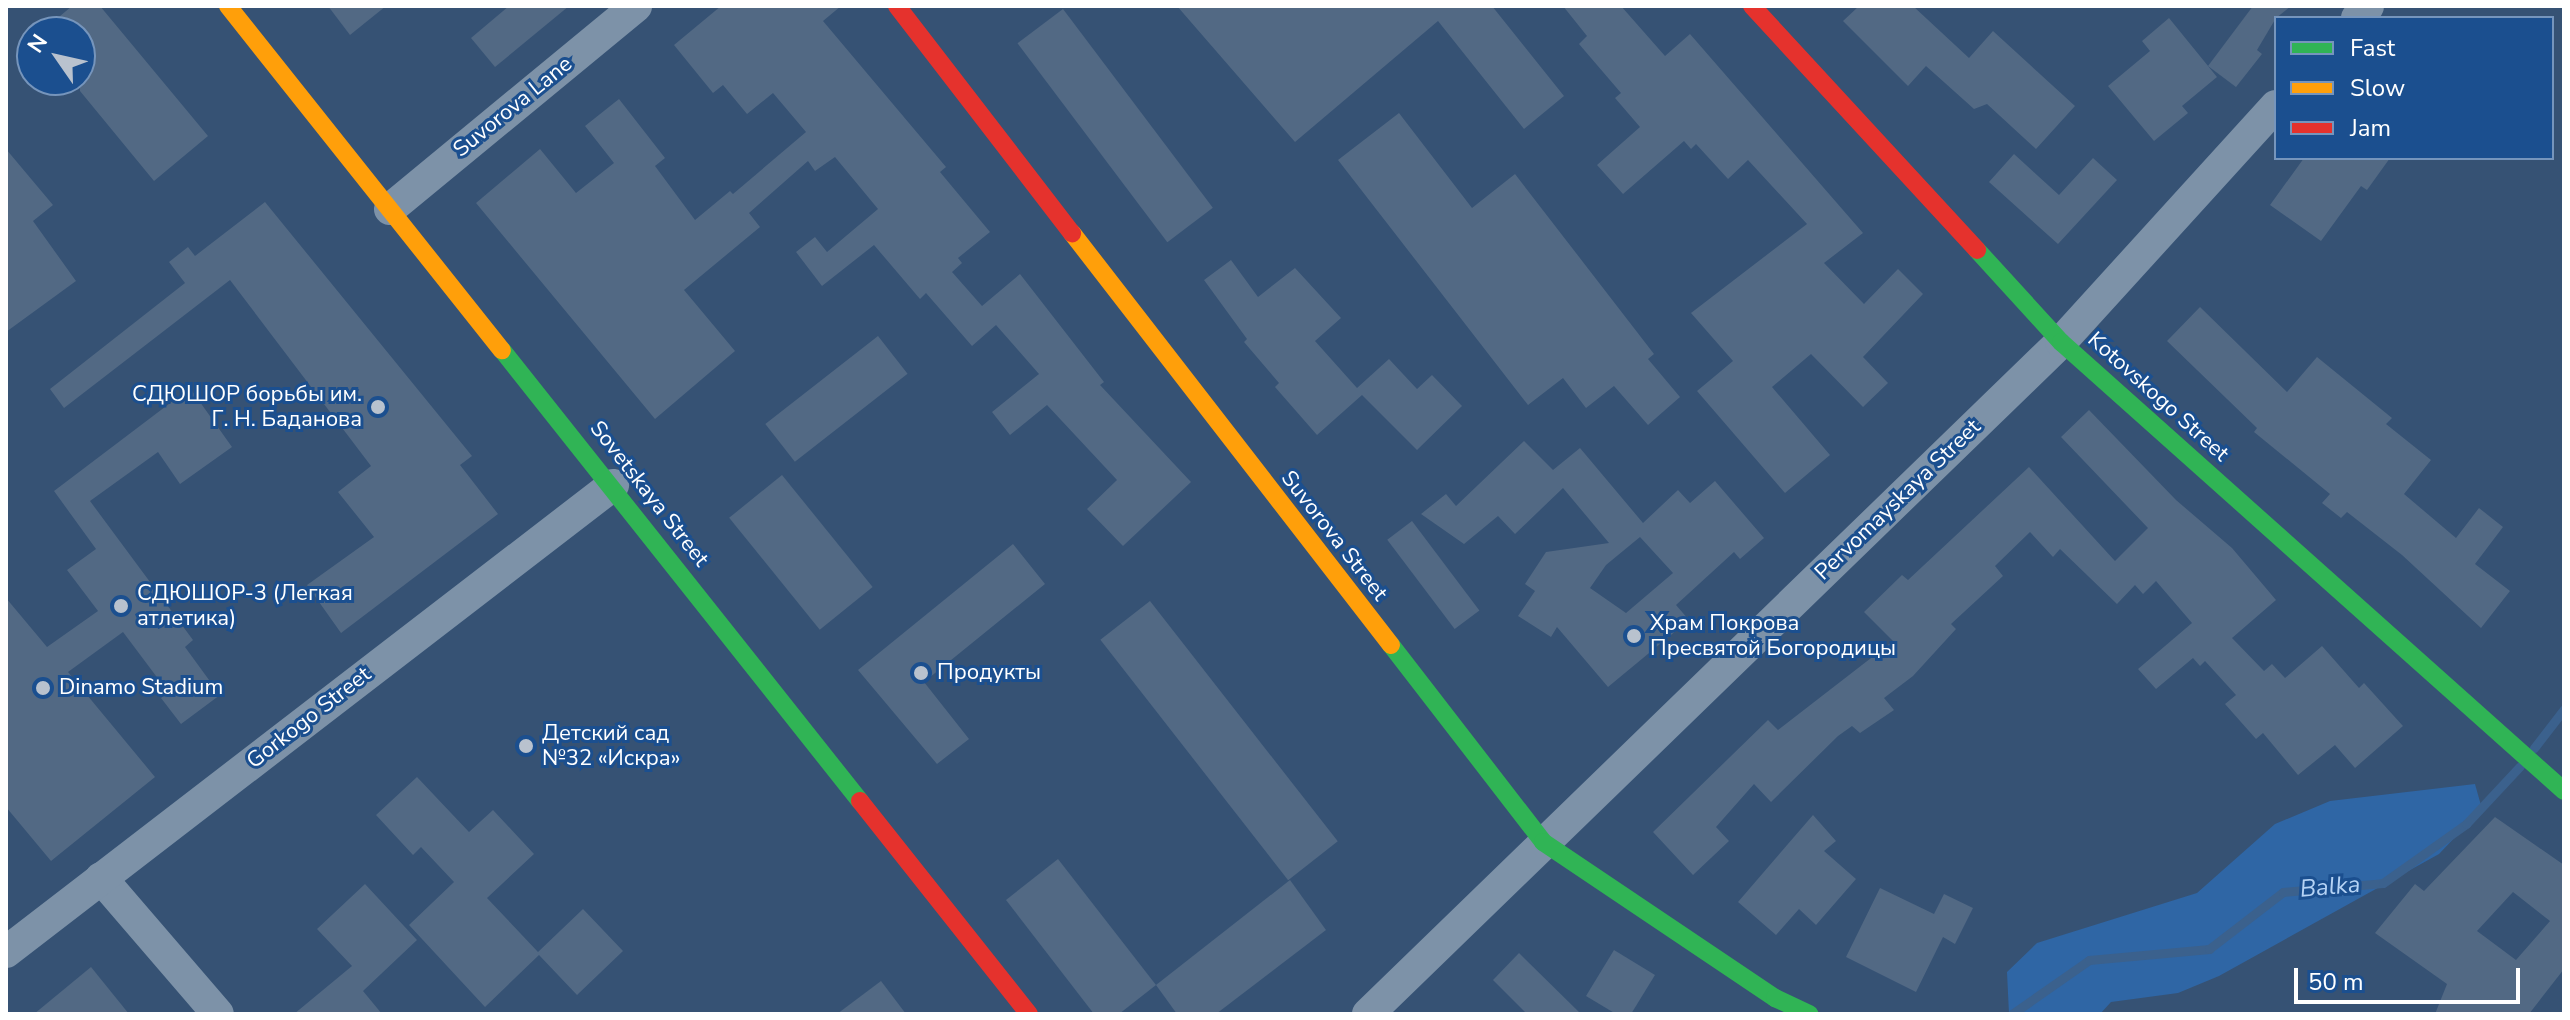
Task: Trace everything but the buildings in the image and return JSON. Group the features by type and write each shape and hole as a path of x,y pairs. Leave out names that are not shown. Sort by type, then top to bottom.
{"main road":[{"name":"Sovetskaya Street","path":"228,6 613,485 1029,1014"},
{"name":"Suvorova Street","path":"897,6 1543,842 1775,998 1809,1014"},
{"name":"Kotovskogo Street","path":"1752,6 2061,342 2564,791"}],"street":[{"name":"Suvorova Lane","path":"390,209 636,6"},
{"name":"Pervomayskaya Street","path":"1368,1014 2061,342 2274,108"},
{"name":"Gorkogo Street","path":"6,952 613,485"},
{"path":"101,878 218,1014"}],"shaded area":[{"path":"2475,784 2482,809 2439,854 2219,976 2178,993 2111,1002 2100,1014 2009,1014 2007,972 2037,943 2197,893 2275,824 2330,801"}],"waterway":[{"name":"Balka","path":"2534,748 2564,709"},
{"name":"Balka","path":"2012,1014 2089,960 2209,949 2283,892 2383,883 2466,824 2520,766"}],"traffic: fast":[{"path":"1977,250 2061,342 2564,791"},
{"path":"502,350 860,801"},
{"path":"1391,645 1543,842 1775,998 1809,1014"}],"traffic: slow":[{"path":"228,6 502,350"},
{"path":"1072,233 1391,645"}],"traffic: jam":[{"path":"897,6 1072,233"},
{"path":"1752,6 1977,250"},
{"path":"860,801 1029,1014"}],"place":[{"name":"СДЮШОР борьбы им. Г. Н. Баданова","path":"378,407"},
{"name":"СДЮШОР-3 (Легкая атлетика)","path":"121,606"},
{"name":"Храм Покрова Пресвятой Богородицы","path":"1634,636"},
{"name":"Продукты","path":"921,673"},
{"name":"Dinamo Stadium","path":"43,688"},
{"name":"Детский сад №32 «Искра»","path":"526,746"}]}
